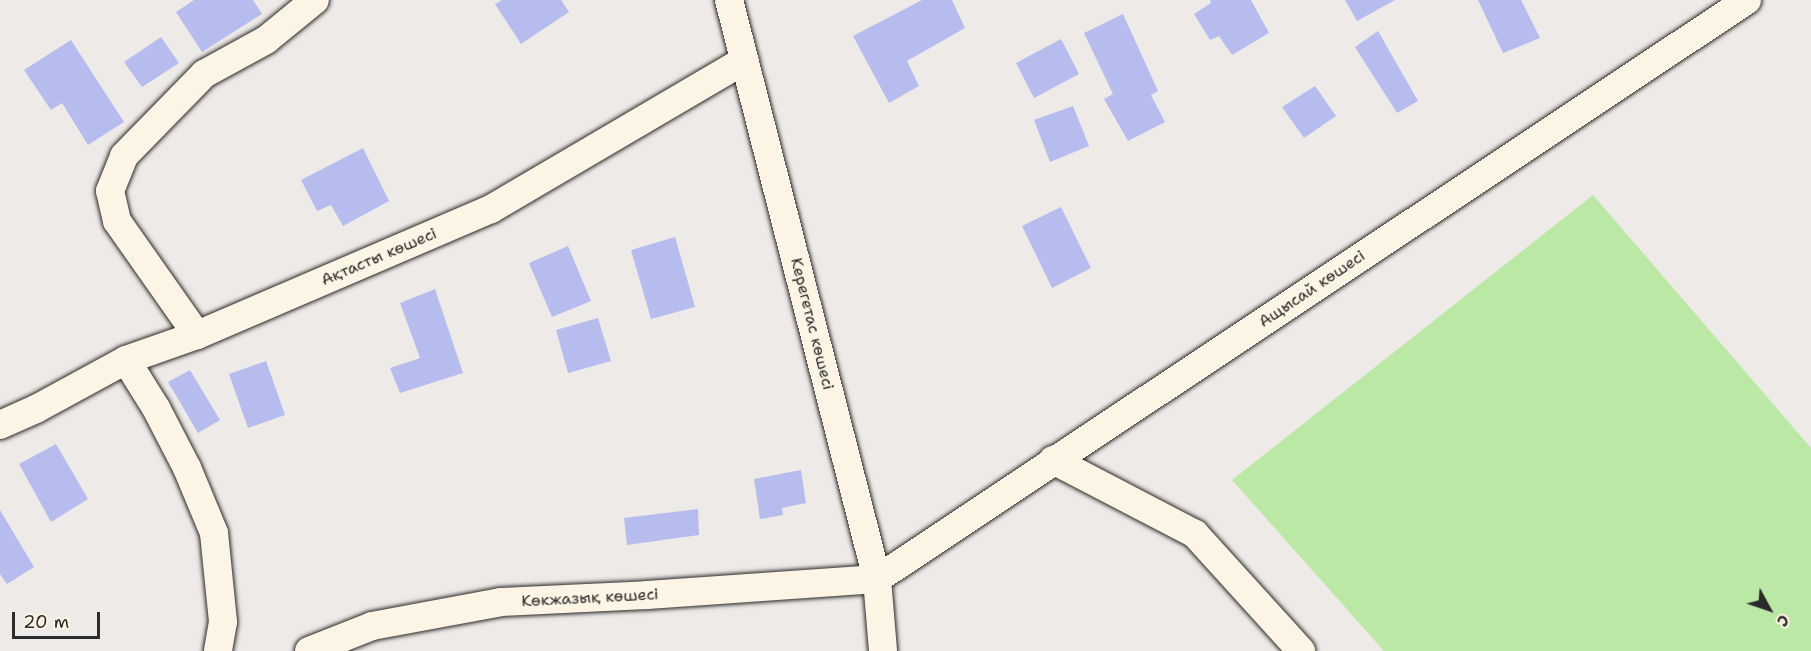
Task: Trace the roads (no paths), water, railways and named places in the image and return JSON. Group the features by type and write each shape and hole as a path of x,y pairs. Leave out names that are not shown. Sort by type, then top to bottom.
{"street":[{"path":"196,335 117,221 110,191 124,156 204,74 266,40 315,0"},
{"name":"Ащысай көшесі","path":"877,579 1747,0"},
{"name":"Керегетас көшесі","path":"733,1 745,60 877,579 883,651"},
{"name":"Ақтасты көшесі","path":"0,425 36,409 126,360 196,335 491,209 745,60"},
{"path":"126,360 156,408 187,468 214,533 223,622 218,651"},
{"path":"1053,460 1195,534 1301,651"},
{"name":"Көкжазық көшесі","path":"309,651 372,626 501,602 647,596 877,579"}]}
